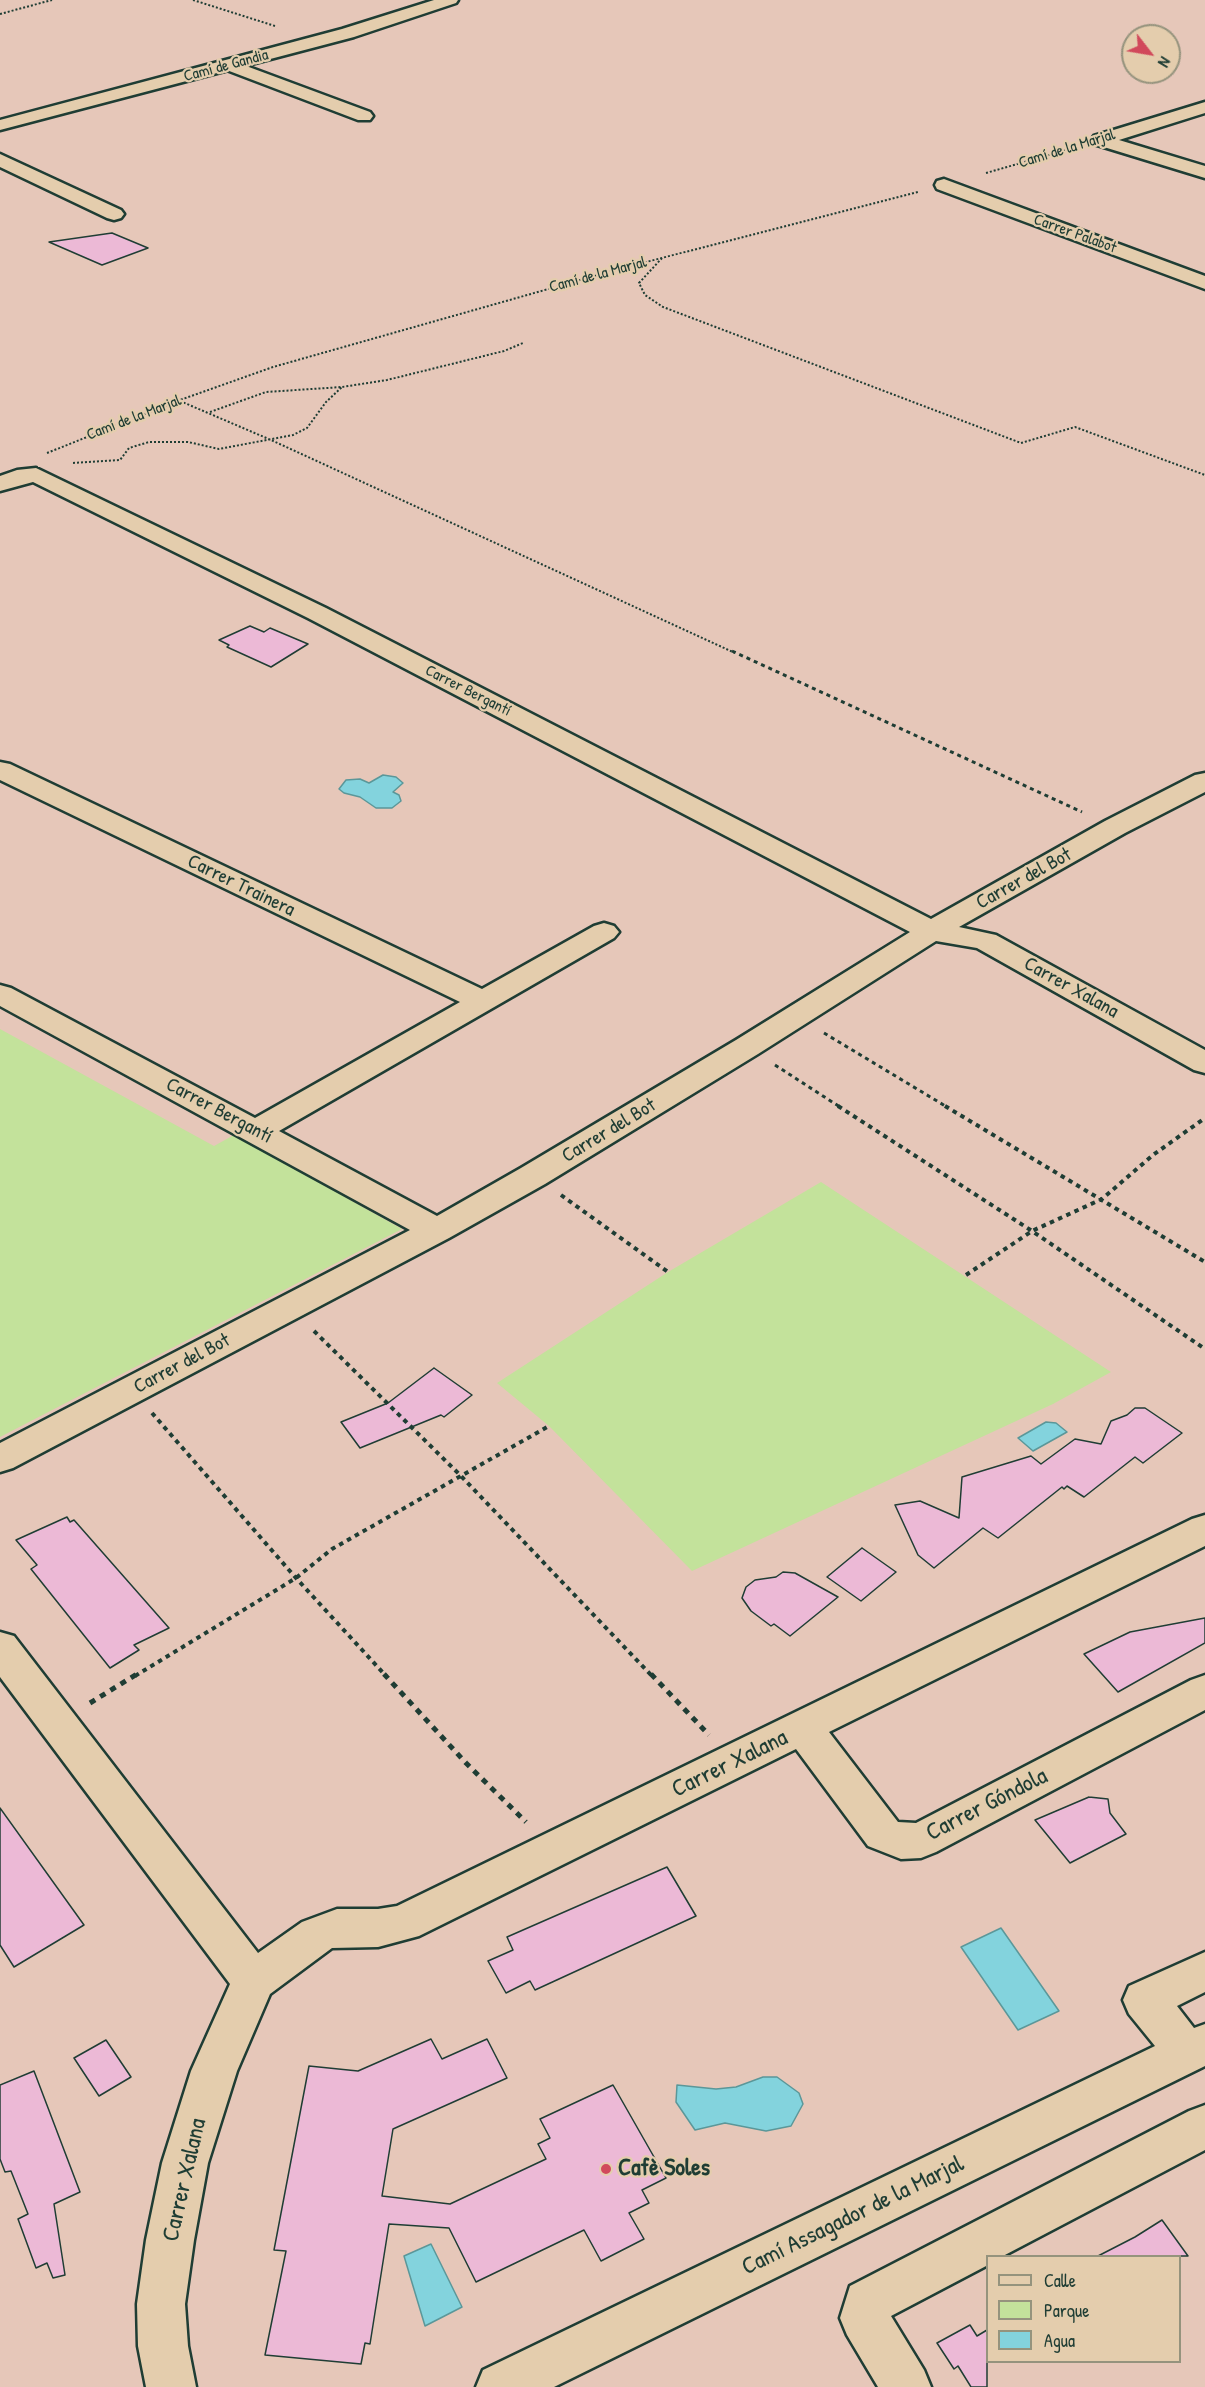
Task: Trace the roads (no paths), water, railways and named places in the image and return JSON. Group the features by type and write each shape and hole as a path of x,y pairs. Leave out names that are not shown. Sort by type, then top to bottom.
{"street":[{"name":"Camí de Gandia","path":"0,125 321,40 450,0"},
{"path":"230,65 364,116"},
{"name":"Camí de la Marjal","path":"1205,107 1100,140 1205,172"},
{"path":"1175,116 1205,125"},
{"path":"0,160 114,214"},
{"name":"Carrer Palabot","path":"944,185 1205,283"},
{"name":"Carrer Bergantí","path":"0,484 40,464 317,613 931,931"},
{"name":"Carrer Trainera","path":"0,770 482,1001"},
{"name":"Carrer del Bot","path":"0,1459 437,1230 533,1176 747,1047 931,931 1115,827 1205,781"},
{"name":"Carrer Xalana","path":"931,931 986,941 1205,1063"},
{"path":"256,1131 604,932"},
{"name":"Carrer Bergantí","path":"0,994 437,1230"},
{"name":"Carrer Xalana","path":"171,2387 163,2346 161,2304 170,2240 185,2163 214,2071 253,1981 317,1935 337,1928 378,1928 404,1923 555,1851 1205,1529"},
{"path":"0,1647 253,1981"},
{"name":"Carrer Góndola","path":"803,1728 883,1834 901,1841 921,1840 1205,1691"},
{"path":"1196,2049 1145,2000 1205,1971"},
{"name":"Camí Assagador de la Marjal","path":"501,2387 1196,2049"},
{"path":"906,2387 864,2318 867,2303 1205,2126"}],"water":[{"path":"383,775 396,777 403,783 393,792 399,795 401,801 392,808 376,808 360,797 344,793 339,789 346,780 360,779 369,783"},
{"path":"1046,1422 1056,1423 1067,1432 1033,1451 1018,1438"},
{"path":"1001,1928 1059,2011 1018,2030 961,1947"},
{"path":"763,2077 777,2077 799,2093 803,2104 791,2126 766,2131 725,2123 695,2130 676,2102 677,2085 716,2089 736,2087"},
{"path":"431,2244 462,2307 425,2326 404,2256"}],"place":[{"name":"Cafè Soles","path":"606,2169"}]}
